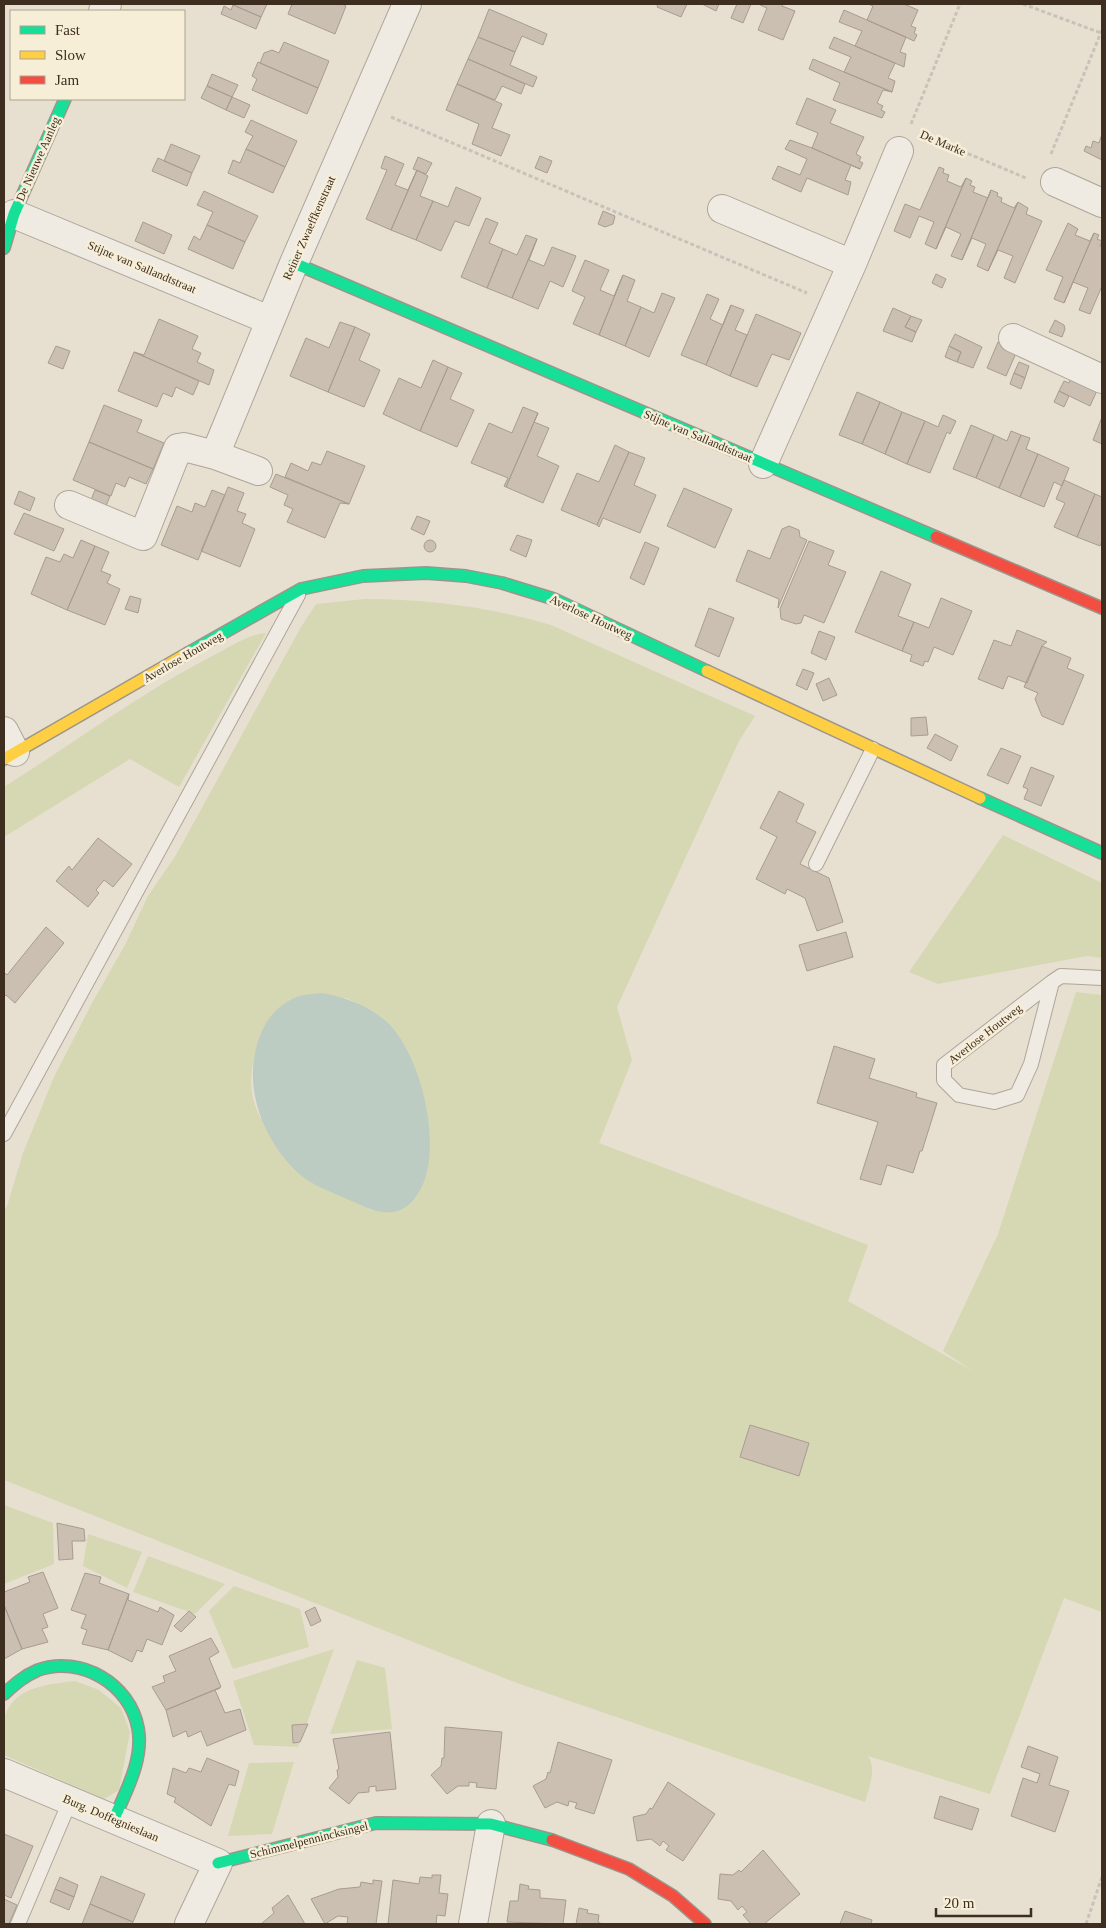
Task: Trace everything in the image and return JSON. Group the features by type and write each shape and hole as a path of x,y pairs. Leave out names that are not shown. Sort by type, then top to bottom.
{"street":[{"name":"Reiner Zwaeffkenstraat","path":"215,455 269,320 407,4"},
{"name":"De Nieuwe Aanleg","path":"4,248 14,214 65,100"},
{"path":"763,464 909,138"},
{"path":"1048,179 1102,203"},
{"path":"722,209 852,264"},
{"name":"Stijne van Sallandtstraat","path":"14,214 269,320"},
{"name":"Stijne van Sallandtstraat","path":"294,262 1102,608"},
{"path":"1013,338 1102,379"},
{"path":"69,505 143,536 178,448 184,447 215,455 258,472"},
{"name":"Averlose Houtweg","path":"8,747 301,589 364,576 426,573 466,576 502,582 554,598 873,750 1102,853"},
{"path":"4,1694 18,1678 55,1666 79,1667 104,1677 119,1687 130,1704 138,1727 139,1752 114,1819"},
{"name":"Burg. Doffegnieslaan","path":"4,1773 218,1863"},
{"name":"Schimmelpennincksingel","path":"218,1863 376,1823 490,1824 560,1842 629,1869 673,1896 705,1924"},
{"path":"474,1924 490,1824"},
{"path":"189,1924 218,1863"}],"lane":[{"path":"4,1134 301,589"},
{"path":"816,864 873,750"},
{"name":"Averlose Houtweg","path":"1052,982 1030,1064 1017,1095 994,1102 959,1095 944,1080 944,1065 1052,982 1061,976 1102,978"},
{"path":"18,1924 70,1801"}],"path":[{"name":"De Marke","path":"960,4 909,138 1038,183 1048,179"},
{"path":"1023,4 1102,31 1048,179"},
{"path":"363,105 834,305"},
{"path":"1086,1924 1102,1877"}],"green space":[{"path":"365,599 389,599 435,602 505,613 551,625 755,716 739,741 617,1007 632,1060 599,1143 868,1245 848,1301 973,1371 943,1351 998,1234 1076,992 1102,995 1102,1612 1064,1598 990,1794 868,1756 871,1761 872,1773 865,1802 517,1683 4,1480 4,1210 7,1206 23,1153 54,1077 92,1003 125,945 148,896 176,855 301,627 316,604","holes":["346,998 379,1015 397,1035 421,1089 428,1120 428,1153 422,1187 371,1210 337,1189 266,1125 256,1108 251,1084 254,1059 266,1024"]},
{"path":"266,633 179,787 130,759 4,837 4,787 160,685 239,641"},
{"path":"1003,835 1102,883 1102,958 1087,956 938,984 909,972"},
{"path":"4,1505 53,1523 54,1564 4,1584"},
{"path":"88,1534 142,1552 127,1588 83,1566"},
{"path":"148,1556 225,1584 195,1614 133,1592"},
{"path":"234,1586 300,1609 309,1647 233,1669 209,1611"},
{"path":"334,1649 298,1747 254,1745 233,1681"},
{"path":"357,1660 385,1668 392,1729 330,1734"},
{"path":"75,1681 99,1690 121,1708 130,1732 119,1790 104,1799 4,1755 3,1724 8,1709 14,1700 32,1689"},
{"path":"294,1762 272,1834 228,1836 249,1763"}],"shaded area":[{"path":"322,993 357,1003 387,1022 400,1037 411,1057 420,1080 429,1131 429,1155 425,1177 417,1195 413,1201 400,1210 380,1212 320,1187 302,1177 284,1158 273,1142 257,1106 253,1069 256,1050 265,1025 277,1009 288,1001 303,995"}],"building":[{"path":"231,4 267,4 261,17"},
{"path":"292,4 342,4 346,6 335,34 288,14"},
{"path":"658,4 687,4 681,17 657,7"},
{"path":"702,4 719,4 716,11"},
{"path":"737,4 751,4 743,23 731,18"},
{"path":"758,4 783,4 782,6 795,11 783,40 758,30 767,8"},
{"path":"868,4 904,4 918,10 911,26 916,28 914,33 917,35 914,41 867,20 873,6"},
{"path":"233,5 261,17 256,29 221,14 224,6 231,10"},
{"path":"489,9 547,34 543,45 522,36 515,52 478,37"},
{"path":"844,10 906,37 900,52 906,54 904,67 855,46 862,31 839,22"},
{"path":"478,37 515,52 510,65 537,77 533,87 468,59"},
{"path":"834,37 895,63 888,78 895,81 892,92 844,72 851,57 829,48"},
{"path":"284,42 329,61 318,88 260,63 264,53 272,50 279,53"},
{"path":"468,59 525,84 521,94 502,86 495,100 457,84"},
{"path":"813,59 892,92 883,90 877,103 883,106 881,110 885,112 882,118 833,100 840,83 809,69"},
{"path":"258,62 318,88 307,114 252,90 257,79 252,76"},
{"path":"212,74 238,85 232,97 207,86"},
{"path":"457,84 502,104 492,128 510,135 501,156 472,144 479,124 446,110"},
{"path":"207,86 232,97 226,110 201,98"},
{"path":"232,97 250,105 244,118 226,110"},
{"path":"807,98 836,110 830,123 864,137 856,154 861,157 859,161 863,163 860,169 812,148 818,133 796,124"},
{"path":"251,120 297,141 285,167 246,149 253,136 245,132"},
{"path":"1102,134 1102,160 1084,151 1086,146 1091,148 1093,141 1099,143"},
{"path":"790,140 851,165 845,180 851,182 848,195 807,178 801,192 772,179 778,166 800,175 807,159 785,149"},
{"path":"171,144 200,156 192,173 164,161"},
{"path":"246,149 285,167 273,193 228,173 233,160 240,163"},
{"path":"385,156 404,164 395,185 408,190 417,170 391,230 366,219 387,170 381,168"},
{"path":"540,156 552,161 547,173 535,168"},
{"path":"418,157 432,163 426,174 413,169"},
{"path":"158,158 192,173 187,186 152,171"},
{"path":"939,167 944,169 943,173 949,175 947,181 961,187 966,178 936,249 925,244 934,222 919,216 910,238 894,231 905,204 920,210"},
{"path":"417,170 428,176 420,196 433,201 416,240 391,230"},
{"path":"966,178 972,181 970,185 975,187 973,192 988,198 962,260 951,256 961,234 946,227 936,249"},
{"path":"456,187 481,198 469,226 455,221 441,251 416,240 433,201 448,207"},
{"path":"991,190 998,193 997,196 1002,198 1001,202 1014,208 1018,202 988,271 977,266 986,244 972,238 962,260"},
{"path":"204,191 258,216 245,242 207,225 213,212 197,205"},
{"path":"1018,202 1028,208 1026,214 1042,221 1015,283 1004,278 1013,256 998,250 988,271"},
{"path":"603,211 615,216 613,224 605,227 598,224"},
{"path":"486,218 498,223 489,243 503,249 487,288 461,277"},
{"path":"143,222 172,235 164,254 135,241"},
{"path":"1068,223 1078,229 1075,235 1090,241 1094,233 1064,303 1054,299 1063,277 1046,270"},
{"path":"207,225 245,242 233,269 188,249 194,236 200,240"},
{"path":"1094,233 1099,235 1097,239 1102,241 1100,246 1102,247 1102,286 1090,314 1079,310 1088,288 1073,282"},
{"path":"526,235 537,239 512,298 487,288 503,249 517,255"},
{"path":"537,239 529,260 544,266 552,247 576,256 563,287 550,281 538,309 512,298"},
{"path":"585,260 609,270 600,290 614,296 623,275 599,335 573,324 585,297 572,291"},
{"path":"936,274 946,279 942,288 932,283"},
{"path":"623,275 635,280 627,301 641,307 625,346 599,335"},
{"path":"662,293 675,298 649,357 625,346 641,307 654,313"},
{"path":"707,294 719,299 710,319 723,325 706,365 681,355"},
{"path":"731,305 744,310 735,330 747,335 730,376 706,365"},
{"path":"893,308 911,316 905,327 916,332 912,342 883,331"},
{"path":"756,314 801,333 789,360 772,354 757,387 730,376"},
{"path":"911,316 922,320 916,332 905,327"},
{"path":"159,319 198,336 192,349 201,353 197,362 214,370 209,385 134,352 144,355"},
{"path":"1055,320 1064,325 1065,329 1062,337 1049,332"},
{"path":"340,322 355,327 328,392 290,376 306,338 329,348"},
{"path":"355,327 370,334 359,360 380,370 364,407 328,392"},
{"path":"955,334 982,347 973,368 957,362 961,352 949,346"},
{"path":"998,342 1017,351 1006,376 987,368"},
{"path":"56,346 70,351 63,369 48,363"},
{"path":"949,346 961,352 957,362 945,357"},
{"path":"134,352 199,381 193,395 176,387 172,397 163,393 157,407 118,391"},
{"path":"433,360 448,367 420,431 383,414 399,378 421,388"},
{"path":"1019,362 1029,366 1025,378 1014,373"},
{"path":"448,367 462,373 450,399 474,410 457,447 420,431"},
{"path":"1014,373 1025,378 1021,389 1010,384"},
{"path":"1073,373 1100,384 1090,406 1059,391 1064,381 1069,383"},
{"path":"1059,391 1069,396 1064,407 1054,402"},
{"path":"857,392 880,402 862,444 839,435"},
{"path":"880,402 902,412 885,454 862,444"},
{"path":"104,405 142,420 137,432 164,443 153,469 89,442"},
{"path":"523,407 538,413 506,487 504,486 508,478 471,463 489,423 512,433"},
{"path":"902,412 925,421 907,464 885,454"},
{"path":"943,415 956,421 950,434 947,432 930,473 907,464 925,421 938,427"},
{"path":"1102,417 1102,444 1093,440"},
{"path":"534,422 549,428 537,456 559,466 543,503 506,487"},
{"path":"971,425 994,435 976,478 953,469"},
{"path":"1011,431 1021,435 999,488 976,478 994,435 1007,441"},
{"path":"1021,435 1030,438 1026,449 1038,454 1020,497 999,488"},
{"path":"89,442 153,469 146,484 129,477 125,487 116,483 111,496 73,480"},
{"path":"615,445 629,452 597,525 561,510 577,473 599,482"},
{"path":"327,451 365,466 349,504 285,477 291,463 308,471 312,462 321,465"},
{"path":"629,452 645,458 634,485 656,495 640,533 603,518 599,527 597,525"},
{"path":"1038,454 1069,468 1062,486 1054,482 1044,507 1020,497"},
{"path":"276,474 349,504 340,503 325,538 287,522 293,509 284,505 288,495 270,487"},
{"path":"1064,480 1095,494 1077,537 1054,527 1065,503 1056,499"},
{"path":"228,487 244,493 237,511 246,514 242,523 255,529 240,567 201,551"},
{"path":"684,488 732,509 715,548 667,526"},
{"path":"95,490 110,496 106,506 91,500"},
{"path":"212,490 225,495 198,560 161,545 177,506 192,512 195,503 205,507"},
{"path":"19,491 35,498 30,511 14,504"},
{"path":"1095,494 1102,497 1102,540 1100,546 1077,537"},
{"path":"24,513 64,529 54,551 14,534"},
{"path":"417,516 430,521 424,535 411,529"},
{"path":"789,526 799,530 800,537 807,540 778,608 779,599 736,581 748,550 770,559 782,529"},
{"path":"517,535 532,540 526,557 510,550"},
{"path":"81,540 95,546 67,610 31,594 46,557 60,562 64,554 73,558"},
{"path":"428,540 432,540 436,546 432,552 428,552 424,548 424,544"},
{"path":"809,541 834,551 828,565 846,572 824,623 804,615 801,623 796,624 781,619 780,609"},
{"path":"645,542 659,548 644,585 630,578"},
{"path":"95,546 109,552 101,571 111,575 107,583 120,589 105,625 67,610"},
{"path":"881,571 911,584 898,616 914,622 902,651 855,632"},
{"path":"130,596 141,599 138,613 125,609"},
{"path":"941,598 972,611 953,655 934,647 928,662 925,661 923,666 910,661 912,655 902,651 914,622 929,628"},
{"path":"709,608 734,618 719,657 695,646"},
{"path":"1017,630 1047,642 1042,646 1027,683 1008,676 1003,689 978,679 994,640 1011,646"},
{"path":"819,631 835,637 826,660 811,653"},
{"path":"1042,646 1071,658 1067,668 1084,675 1063,725 1042,716 1035,699 1038,693 1024,687"},
{"path":"803,669 814,673 807,690 796,685"},
{"path":"829,678 837,695 823,701 816,684"},
{"path":"926,717 928,735 911,736 911,718"},
{"path":"935,734 958,746 951,761 927,748"},
{"path":"1001,748 1021,756 1008,784 987,775"},
{"path":"1031,767 1054,776 1041,806 1024,799 1028,789 1023,787"},
{"path":"779,791 804,804 796,822 816,832 800,864 829,878 843,922 817,931 805,898 787,889 785,894 756,879 777,837 760,828"},
{"path":"98,838 132,864 113,887 104,880 96,890 99,893 88,907 56,881 69,866 72,870"},
{"path":"46,927 64,943 15,1003 6,995 4,997 4,972 7,975"},
{"path":"846,932 853,957 807,971 799,945"},
{"path":"834,1046 875,1059 869,1078 917,1093 916,1097 937,1103 913,1173 887,1165 881,1185 860,1179 878,1122 817,1103"},
{"path":"750,1425 809,1443 799,1476 740,1457"},
{"path":"57,1523 84,1529 85,1541 72,1541 73,1559 59,1560"},
{"path":"43,1572 58,1608 43,1614 48,1627 42,1629 48,1642 22,1649 4,1605 4,1592 30,1582 28,1577"},
{"path":"85,1573 101,1577 99,1583 129,1594 108,1650 82,1644 87,1630 81,1628 86,1615 71,1610"},
{"path":"129,1594 128,1600 158,1612 160,1607 174,1615 162,1645 147,1639 142,1652 137,1650 132,1662 108,1650"},
{"path":"4,1605 22,1649 4,1659"},
{"path":"315,1607 321,1621 311,1626 305,1612"},
{"path":"189,1611 196,1617 181,1632 174,1626"},
{"path":"211,1638 219,1652 209,1658 221,1687 166,1710 152,1687 165,1682 163,1676 176,1671 169,1656"},
{"path":"215,1690 225,1713 240,1709 246,1730 207,1746 201,1731 188,1737 186,1731 173,1737 166,1710"},
{"path":"308,1724 300,1742 293,1743 292,1725"},
{"path":"445,1727 502,1732 496,1789 476,1787 477,1783 469,1782 469,1786 458,1786 447,1794 431,1775 441,1766 442,1758 444,1758"},
{"path":"390,1732 396,1789 376,1791 376,1786 369,1787 369,1792 358,1793 349,1804 329,1788 338,1777 337,1770 339,1769 333,1739"},
{"path":"558,1742 612,1760 594,1814 575,1808 577,1803 569,1801 568,1806 557,1802 545,1808 533,1786 546,1779 548,1772 550,1773"},
{"path":"1028,1746 1058,1757 1049,1785 1069,1791 1055,1832 1011,1816 1023,1778 1037,1783 1040,1774 1021,1767"},
{"path":"207,1758 239,1771 235,1786 229,1784 211,1826 174,1802 176,1798 167,1794 173,1768 186,1773 189,1768 201,1772"},
{"path":"668,1782 715,1814 683,1861 666,1850 669,1846 663,1841 660,1846 651,1839 637,1841 633,1817 646,1814 650,1808 652,1809"},
{"path":"940,1796 979,1809 972,1830 934,1818"},
{"path":"4,1834 33,1846 11,1898 4,1895"},
{"path":"763,1850 800,1894 764,1924 751,1924 743,1915 747,1912 742,1906 738,1910 731,1901 718,1899 720,1874 733,1875 739,1870 741,1872"},
{"path":"432,1875 441,1875 439,1893 448,1894 445,1916 437,1915 436,1924 388,1924 393,1880 419,1884 420,1877 432,1878"},
{"path":"101,1876 145,1894 133,1922 90,1904"},
{"path":"60,1877 78,1885 74,1897 55,1889"},
{"path":"373,1880 382,1881 376,1924 347,1924 348,1917 338,1916 325,1924 311,1899 339,1889 360,1887 361,1882 373,1884"},
{"path":"520,1884 529,1886 528,1889 540,1890 540,1898 566,1900 563,1924 507,1922 510,1901 518,1901"},
{"path":"55,1889 74,1897 69,1910 50,1902"},
{"path":"288,1895 305,1924 261,1924 274,1913 272,1908"},
{"path":"4,1899 17,1905 9,1924 4,1924"},
{"path":"90,1904 133,1922 132,1924 82,1924"},
{"path":"579,1908 588,1910 587,1913 599,1915 598,1922 602,1924 576,1924"},
{"path":"845,1911 872,1920 871,1924 840,1924"}],"traffic: fast":[{"path":"4,248 14,214 65,100"},
{"path":"294,263 936,537"},
{"path":"188,653 301,589 363,576 426,573 466,576 502,583 554,599 707,671"},
{"path":"980,798 1102,853"},
{"path":"4,1694 24,1678 38,1670 54,1666 86,1670 114,1686 125,1698 133,1712 138,1728 139,1740 133,1775 114,1819"},
{"path":"218,1863 376,1823 491,1824 552,1840"}],"traffic: slow":[{"path":"4,759 188,653"},
{"path":"707,671 980,798"}],"traffic: jam":[{"path":"936,537 1102,608"},
{"path":"552,1840 629,1869 673,1896 705,1924"}]}
